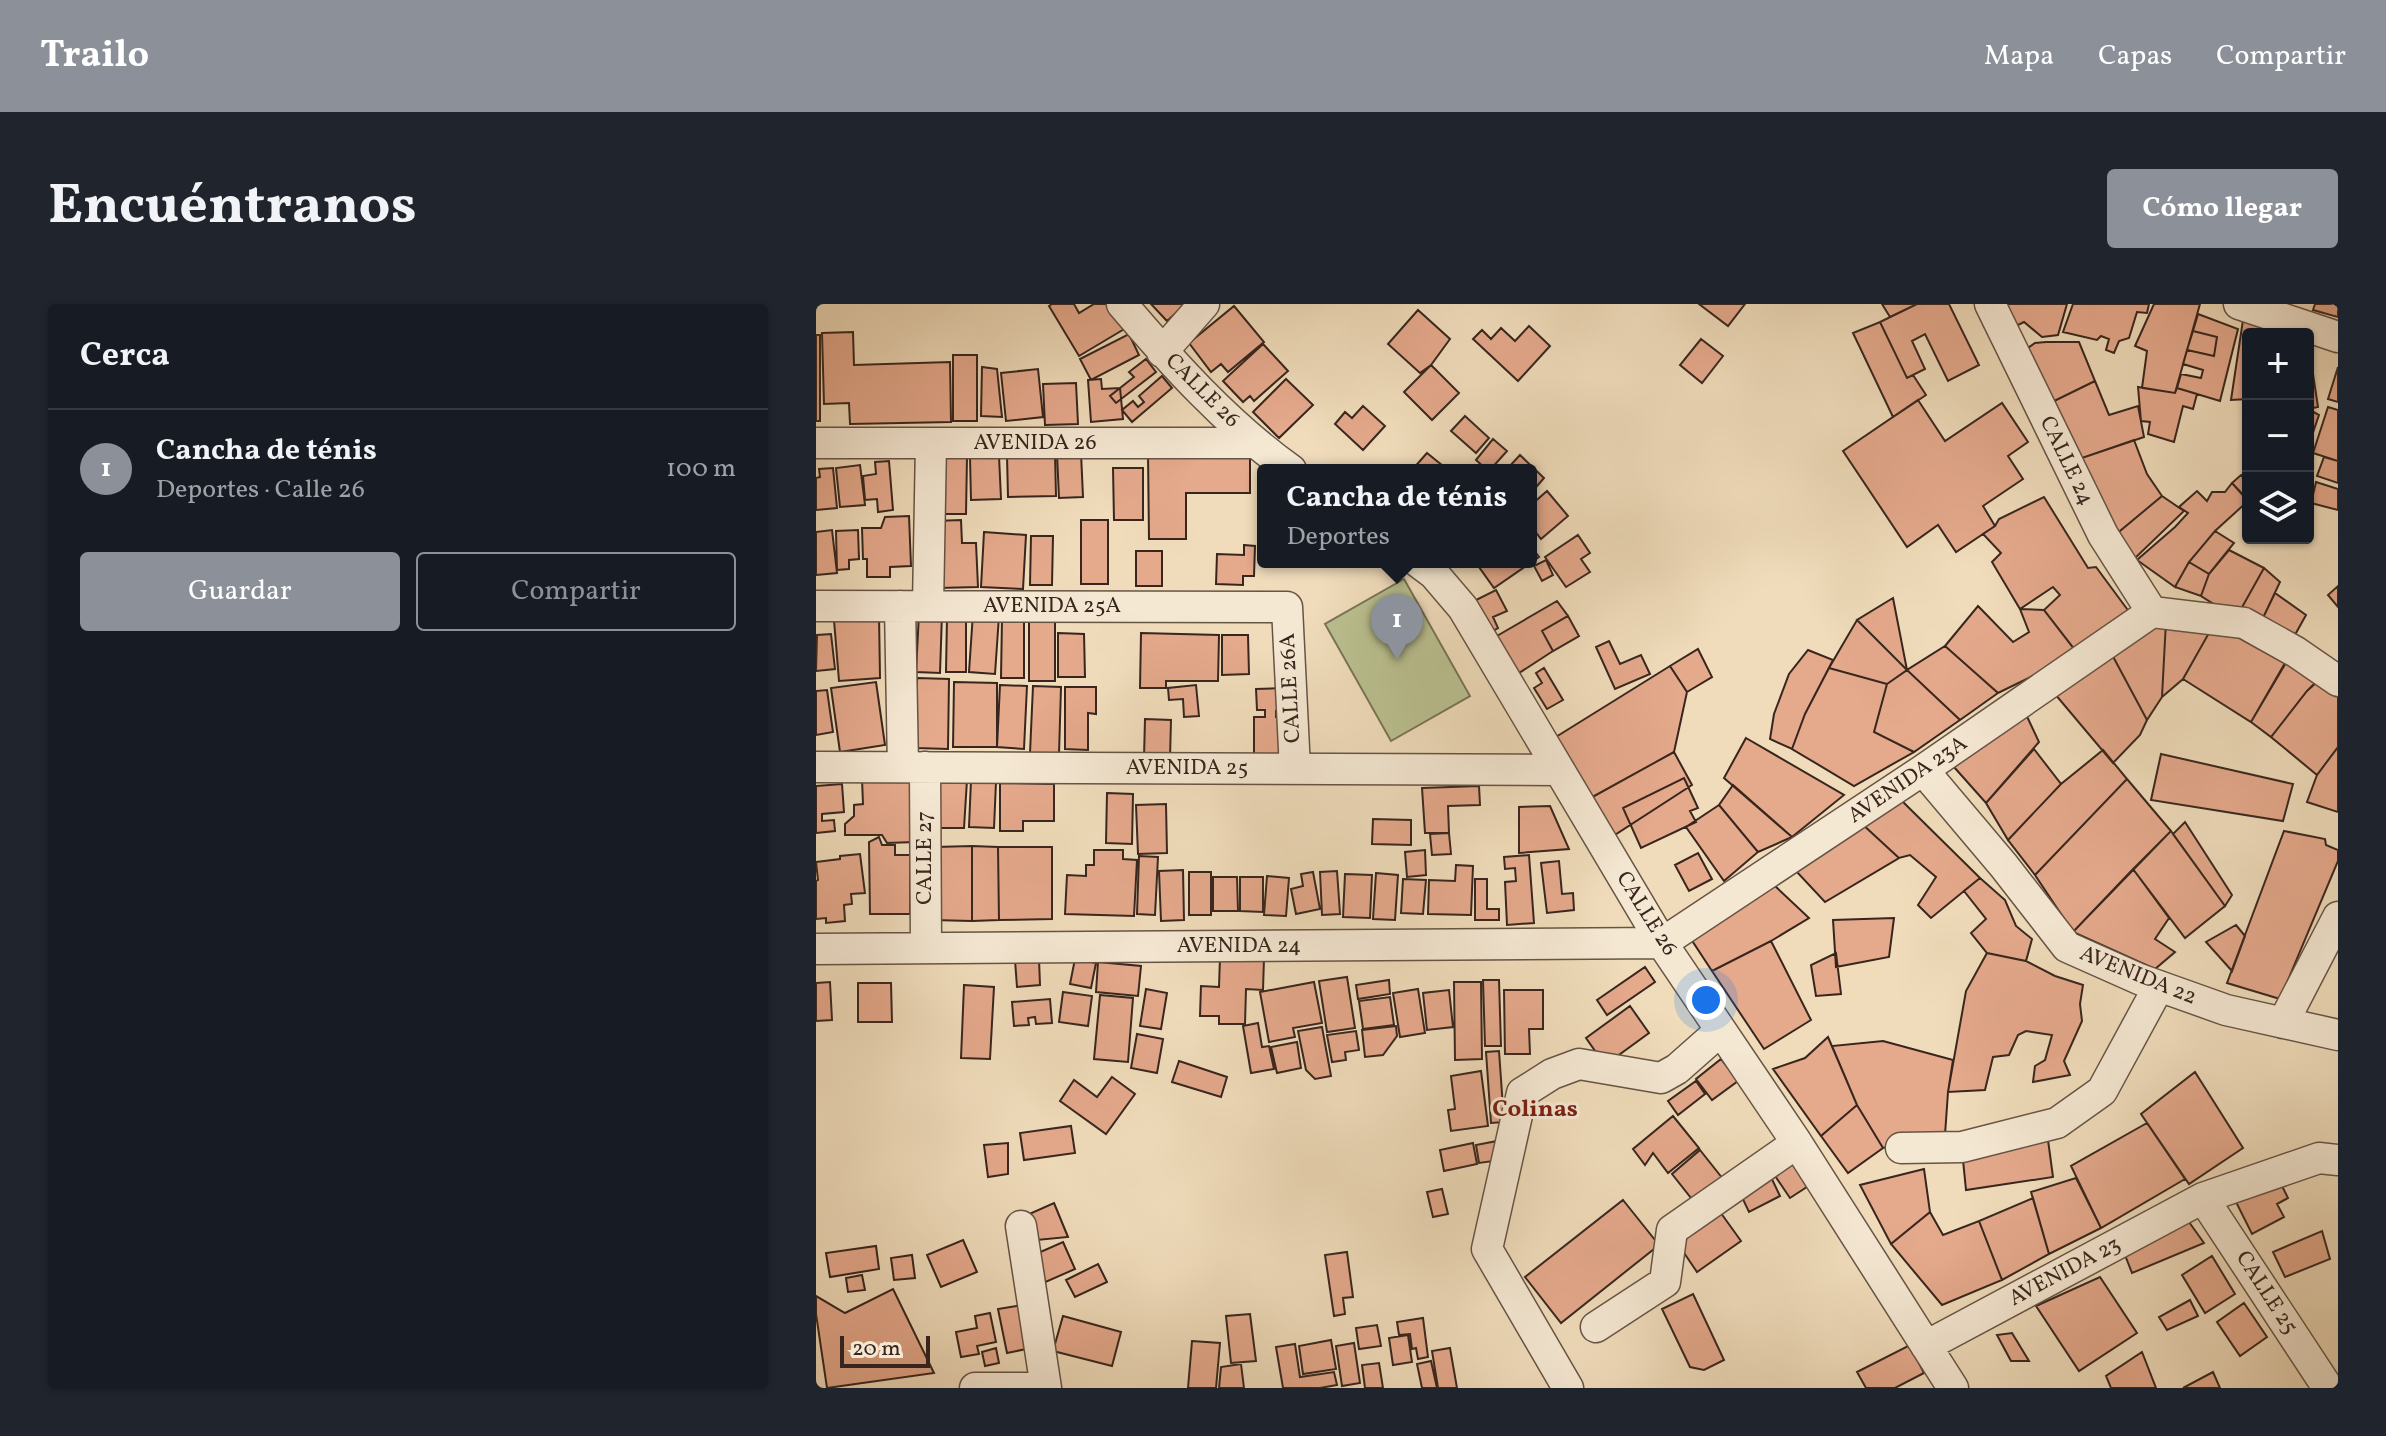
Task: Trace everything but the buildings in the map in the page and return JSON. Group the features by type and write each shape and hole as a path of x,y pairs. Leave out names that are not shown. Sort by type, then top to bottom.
{"street":[{"name":"CALLE 26","path":"1122,304 1162,352 1253,443 1283,464"},
{"path":"1162,352 1204,304"},
{"name":"CALLE 24","path":"1990,304 2103,535 2152,612"},
{"path":"2239,304 2308,315 2338,337"},
{"name":"AVENIDA 26","path":"816,443 1253,443"},
{"name":"CALLE 27","path":"926,948 914,767 914,606 931,443"},
{"name":"CALLE 26","path":"1426,568 1463,608 1662,943 1797,1143 1953,1388"},
{"name":"AVENIDA 25A","path":"816,606 1287,607"},
{"name":"CALLE 26A","path":"1287,607 1295,769"},
{"path":"2152,612 2244,623 2296,652 2338,681"},
{"name":"AVENIDA 23A","path":"1662,943 1923,770 2152,612"},
{"name":"AVENIDA 25","path":"816,767 1558,770"},
{"name":"AVENIDA 22","path":"1923,770 2067,947 2226,1010 2338,1035"},
{"path":"2283,1023 2338,917"},
{"name":"AVENIDA 24","path":"816,949 1662,943"},
{"path":"1901,1148 1962,1147 2057,1123 2102,1091 2159,986"},
{"path":"1568,1388 1487,1249 1522,1093 1552,1074 1579,1064 1661,1078 1677,1069 1720,1031"},
{"path":"1596,1327 1665,1282 1672,1230 1797,1143"},
{"path":"2203,1198 2319,1158 2338,1160"},
{"name":"AVENIDA 23","path":"1926,1346 2203,1198"},
{"name":"CALLE 25","path":"2203,1198 2328,1388"},
{"path":"1021,1226 1046,1388"},
{"path":"975,1388 1039,1388"}],"green space":[{"path":"1404,579 1470,696 1391,741 1325,624"}],"place":[{"name":"Cancha de ténis","path":"1397,660"}],"district":[{"name":"Colinas","path":"1535,1110"}]}
